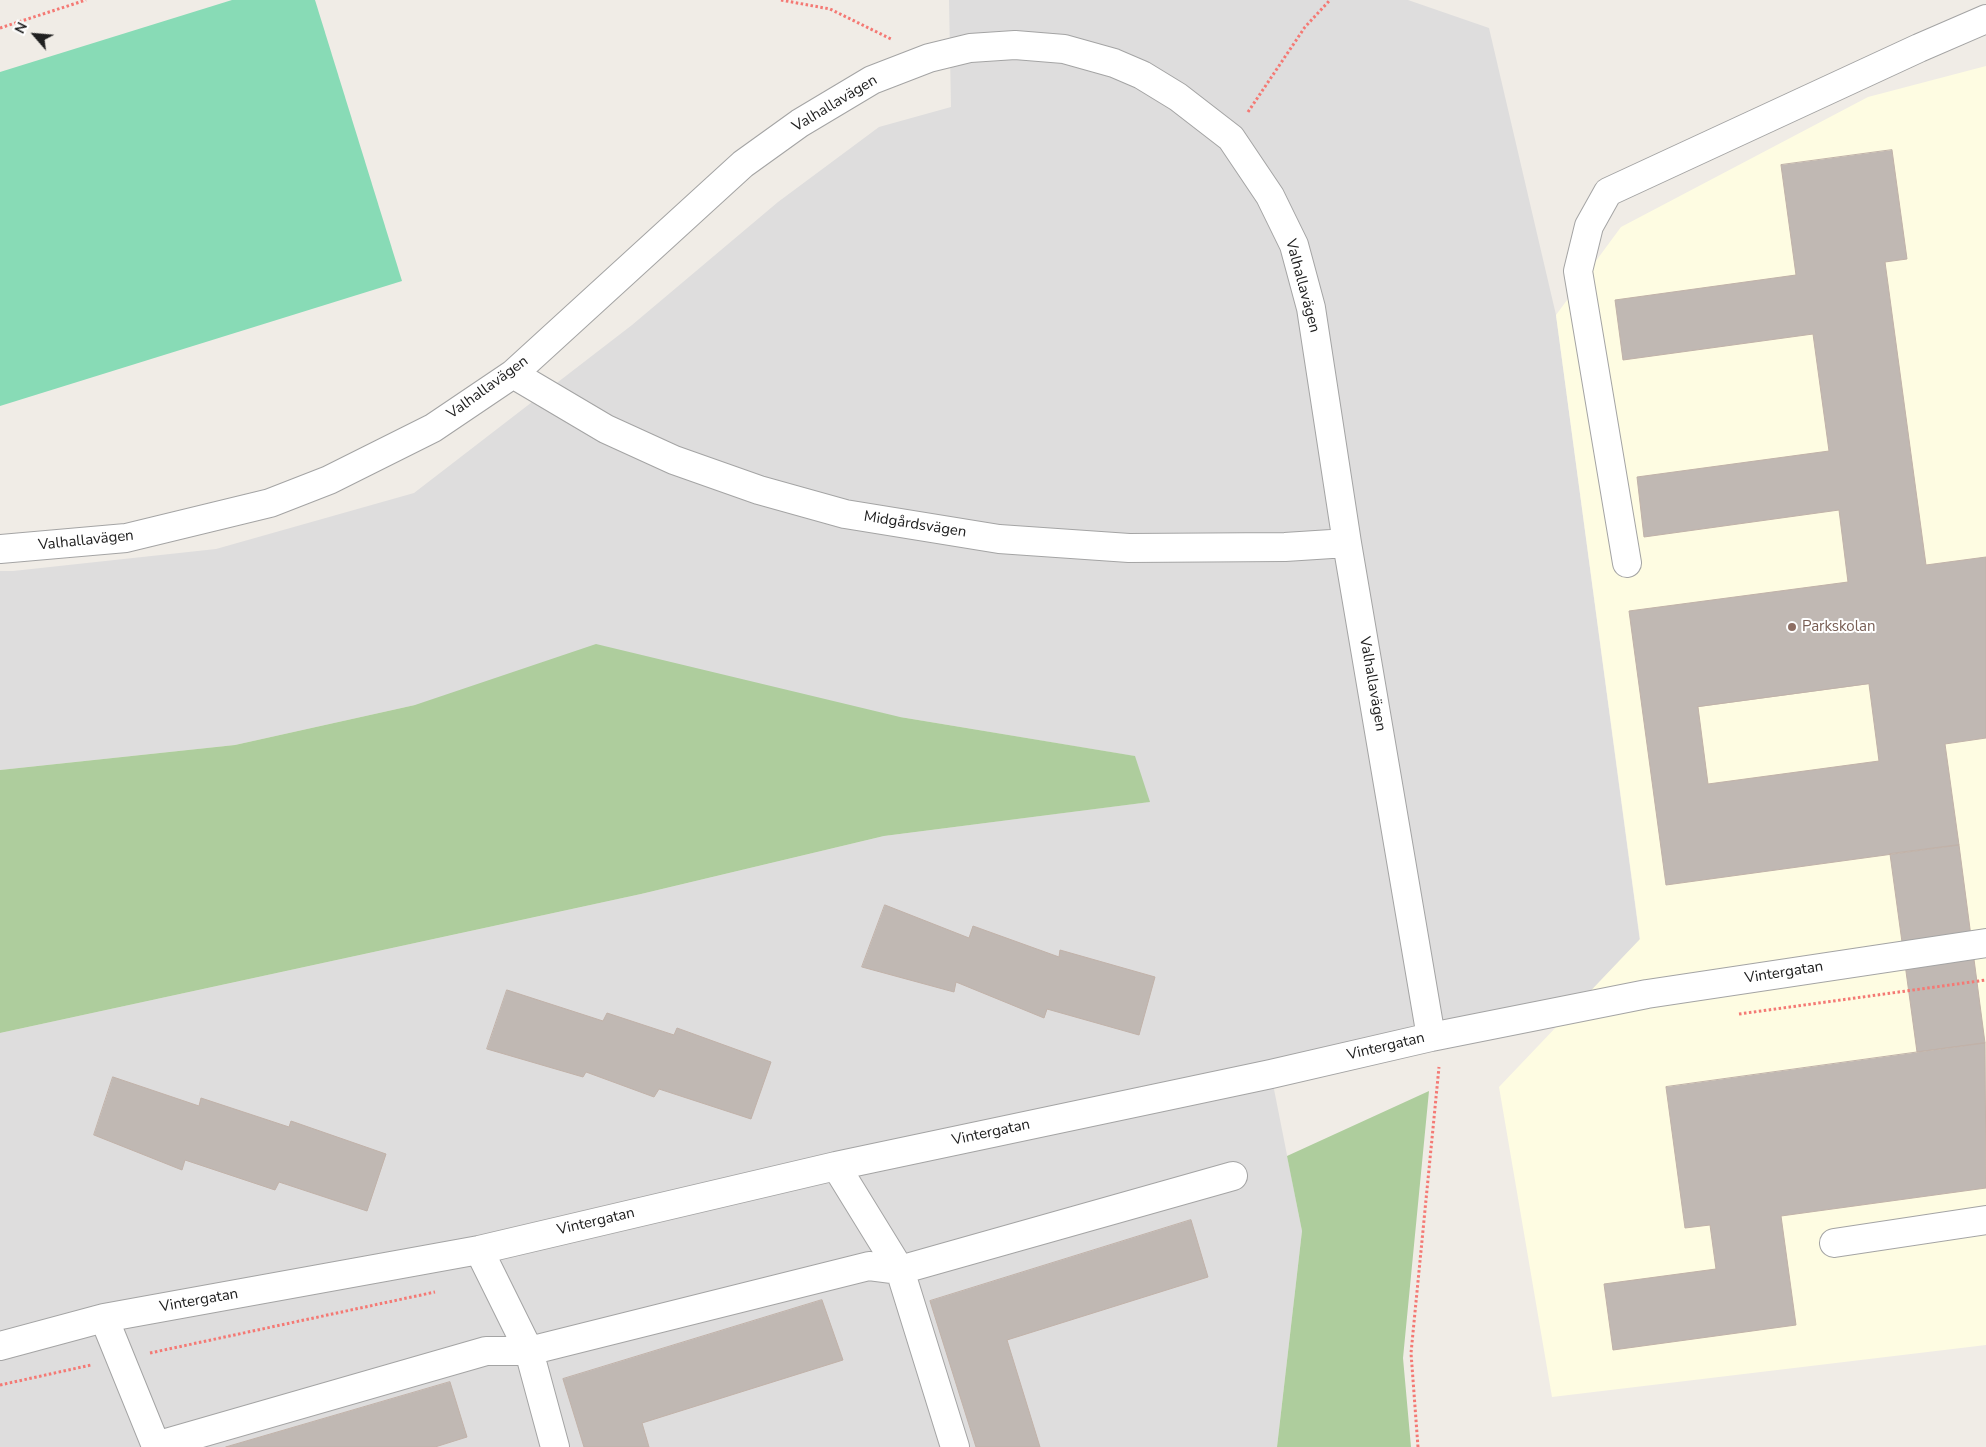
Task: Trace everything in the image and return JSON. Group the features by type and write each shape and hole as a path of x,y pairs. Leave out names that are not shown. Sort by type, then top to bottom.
{"street":[{"path":"1627,563 1578,271 1589,226 1608,192 1919,48 1986,19"},
{"name":"Valhallavägen","path":"0,549 126,538 270,503 329,480 433,428 513,374 743,164 800,123 872,80 929,58 970,48 988,46 1015,45 1064,49 1114,63 1142,75 1178,97 1231,138 1270,196 1294,245 1311,308 1347,543 1430,1036"},
{"name":"Midgårdsvägen","path":"513,374 606,429 674,460 759,490 845,514 998,539 1129,548 1285,547 1347,543"},
{"name":"Vintergatan","path":"0,1346 104,1318 479,1250 836,1166 1261,1076 1430,1036 1647,994 1986,943"},
{"path":"836,1166 900,1270 955,1447"},
{"path":"104,1318 153,1447 486,1351 528,1351 869,1266 900,1270 1233,1176"},
{"path":"1834,1243 1986,1220"},
{"path":"479,1250 528,1351 556,1447"}],"path":[{"path":"0,28 86,0"},
{"path":"781,0 830,9 929,58"},
{"path":"1231,138 1305,27 1330,0"},
{"path":"1418,1447 1410,1353 1440,1062"}],"shaded area":[{"path":"949,0 1408,0 1489,28 1556,315 1647,994 1271,1074 1302,1231 1277,1447 0,1447 0,1033 641,894 884,836 1149,802 1134,756 900,717 415,705 235,745 0,770 0,571 216,549 414,493 632,325 778,202 879,127 951,107"},
{"name":"Parkskolan","path":"1986,66 1986,1345 1552,1397 1499,1087 1640,939 1556,315 1621,227 1868,97"}],"green space":[{"path":"232,0 315,0 402,281 0,406 0,72"},
{"path":"596,644 900,717 1135,756 1150,802 884,836 641,894 0,1033 0,770 235,745 415,705"},
{"path":"1429,1091 1403,1358 1411,1447 1277,1447 1302,1231 1287,1156"}],"building":[{"path":"1892,150 1907,259 1885,262 1926,565 1986,557 1986,738 1945,744 1959,845 1666,885 1629,611 1848,582 1839,510 1644,537 1637,477 1829,451 1813,334 1623,360 1615,300 1796,275 1781,165","holes":["1869,684 1879,761 1708,784 1698,707"]},
{"path":"1959,845 1985,1043 1917,1052 1890,854"},
{"path":"885,905 969,938 973,926 1059,957 1060,950 1155,977 1139,1035 1047,1009 1044,1018 956,982 954,992 862,967"},
{"path":"507,990 603,1021 607,1013 674,1035 677,1028 771,1062 751,1119 659,1089 654,1097 586,1072 583,1077 487,1049"},
{"path":"1985,1043 1986,1188 1781,1216 1796,1325 1613,1350 1604,1284 1716,1269 1710,1225 1685,1228 1666,1087"},
{"path":"113,1077 199,1106 201,1098 289,1127 291,1121 386,1154 367,1211 279,1182 275,1190 185,1160 182,1170 94,1135"},
{"path":"1191,1220 1208,1277 1007,1340 1040,1447 976,1447 930,1301"},
{"path":"822,1300 843,1360 642,1423 649,1447 584,1447 563,1379"},
{"path":"450,1382 467,1437 435,1447 226,1447"}],"place":[{"name":"Parkskolan","path":"1792,627"}]}
